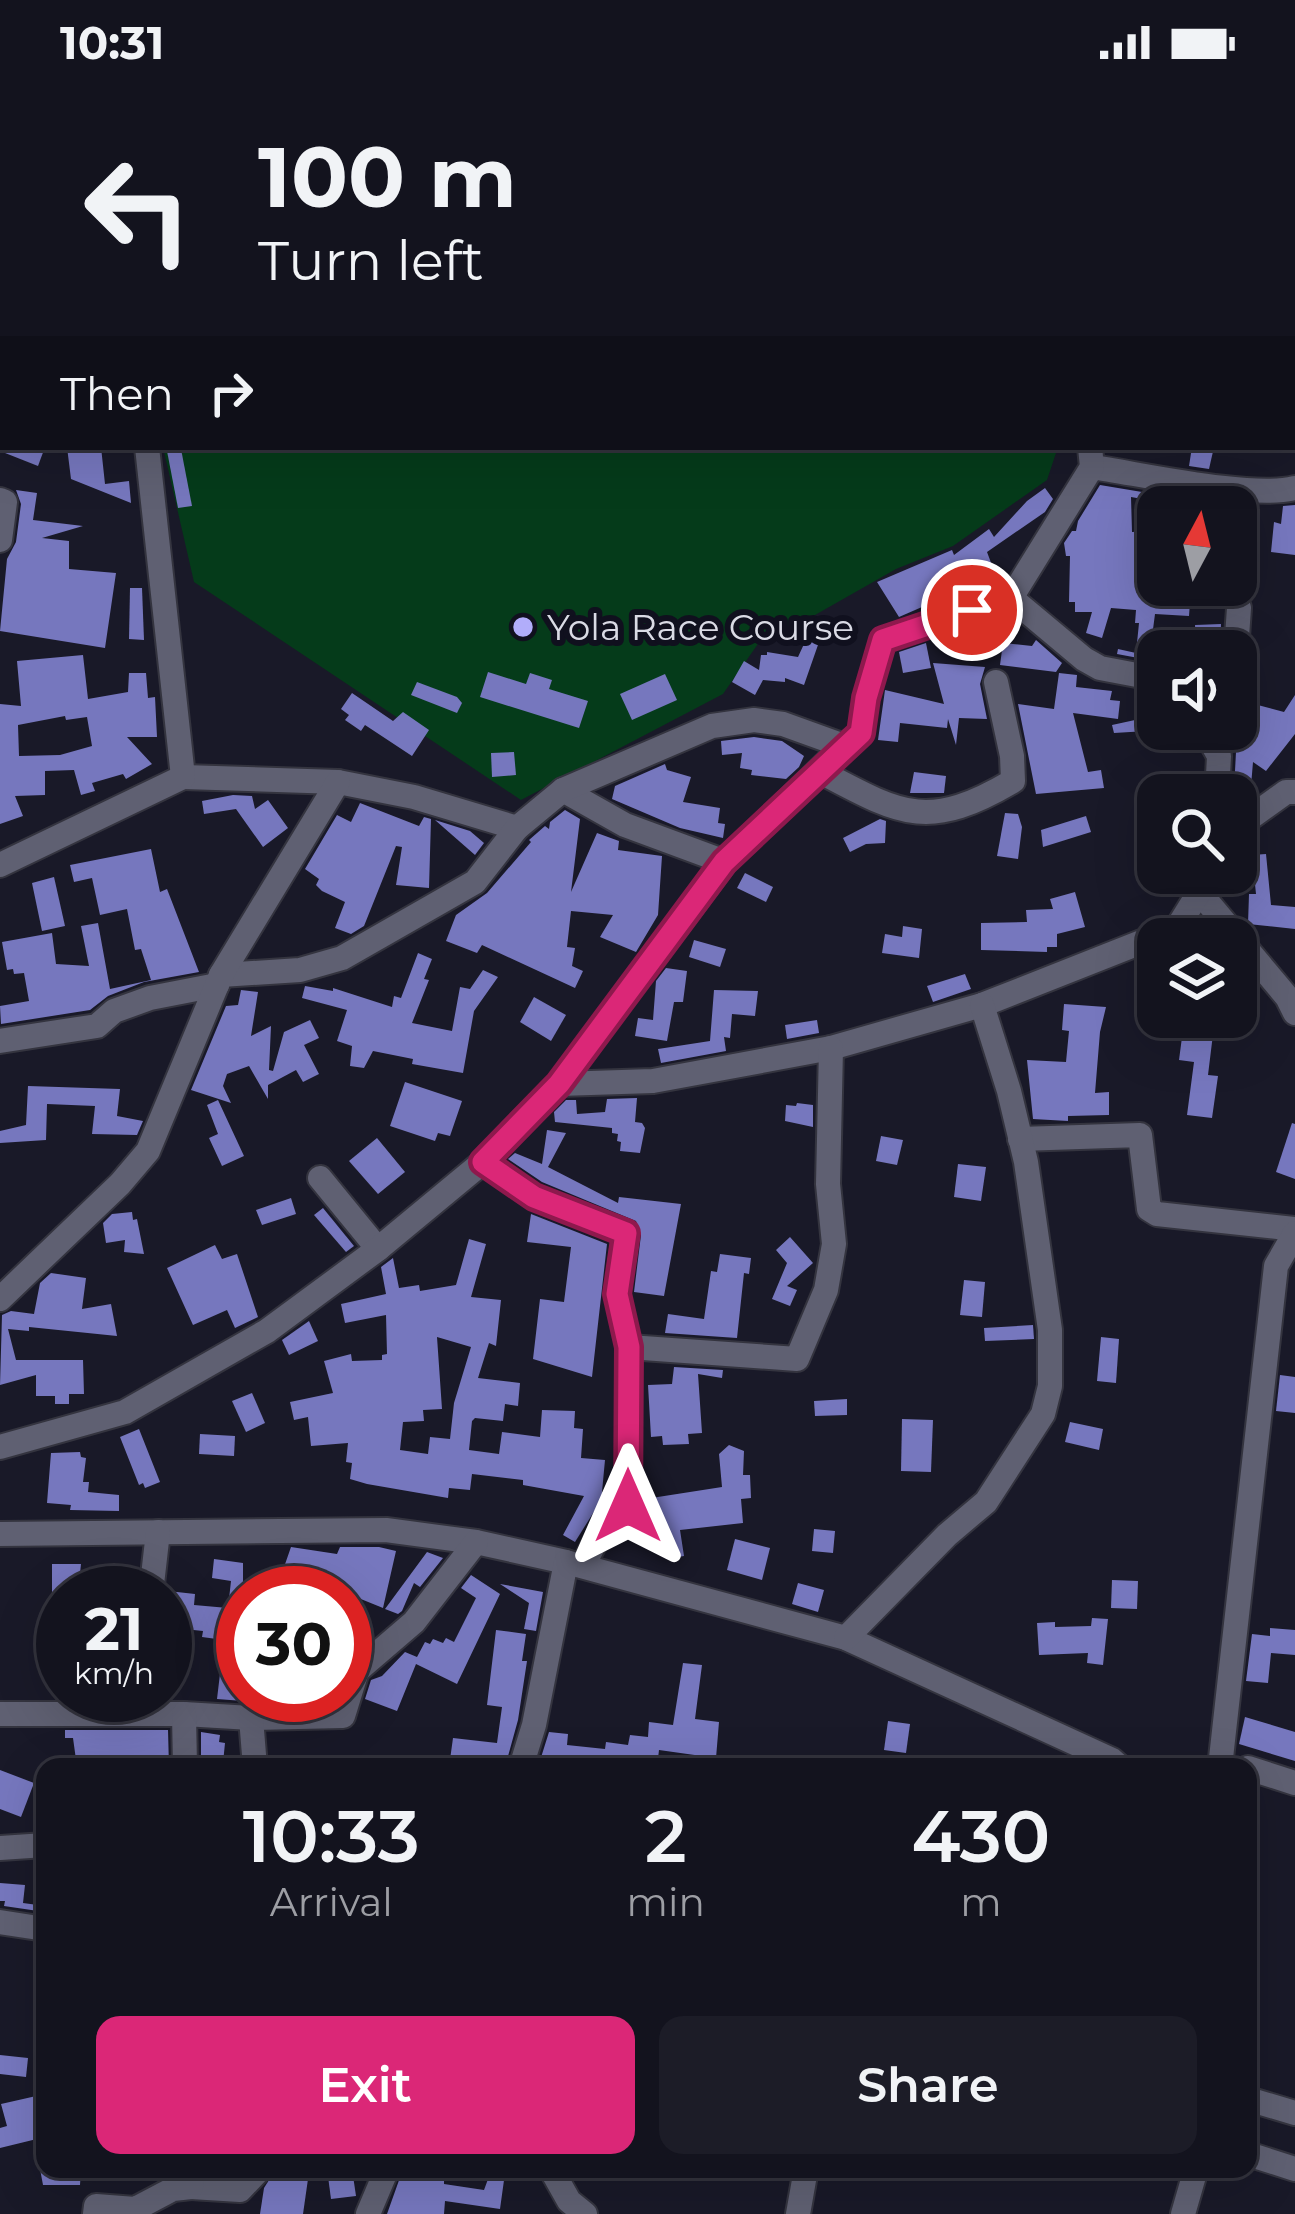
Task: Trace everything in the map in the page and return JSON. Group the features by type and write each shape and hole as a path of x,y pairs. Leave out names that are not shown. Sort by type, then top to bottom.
{"street":[{"path":"147,450 183,777"},
{"path":"0,1447 125,1412 267,1331 378,1250 483,1162 559,1084 724,862 861,733 883,640 1011,598 1091,457 1217,485 1281,492 1295,488"},
{"path":"0,500 5,502 0,540"},
{"path":"1011,598 1084,659 1100,668 1137,675"},
{"path":"1237,630 1239,608"},
{"path":"821,772 880,803 914,813 951,809 991,794 1013,782 996,682"},
{"path":"0,1041 97,1026 114,1011 150,998 342,958 475,882 517,828 563,790 712,726 754,720 783,724 844,746"},
{"path":"1216,750 1220,756"},
{"path":"1219,774 1221,750"},
{"path":"0,866 183,777 338,782 414,797 517,828"},
{"path":"0,1299 120,1184 148,1150 219,980 338,782"},
{"path":"1257,813 1292,788"},
{"path":"563,790 625,825 724,862"},
{"path":"559,1084 652,1081 831,1048 982,1005 1177,928 1198,894"},
{"path":"1213,894 1295,1013"},
{"path":"845,1638 947,1534 986,1502 1043,1414 1050,1386 1049,1330 1020,1139 982,1005"},
{"path":"629,1347 797,1359 826,1290 834,1244 828,1184 831,1048"},
{"path":"1020,1139 1140,1135 1149,1208 1157,1214 1295,1231 1276,1266 1234,1758"},
{"path":"483,1162 534,1197 626,1233 617,1294 629,1347 628,1506 608,1516 575,1564 524,1758"},
{"path":"320,1178 378,1250"},
{"path":"0,1534 386,1530 476,1542 575,1564 845,1638 1108,1758"},
{"path":"154,1566 158,1532"},
{"path":"372,1658 414,1622 476,1542"},
{"path":"0,1714 36,1712"},
{"path":"184,1722 185,1758"},
{"path":"250,1722 254,1758"},
{"path":"1257,1773 1295,1783"},
{"path":"0,1848 36,1846"},
{"path":"0,1922 36,1928"},
{"path":"1257,2102 1295,2113"},
{"path":"1257,2157 1295,2169"},
{"path":"95,2214 96,2206 135,2209 192,2178 240,2191 252,2178"},
{"path":"368,2214 383,2178"},
{"path":"556,2178 568,2200 585,2214"},
{"path":"798,2214 804,2178"},
{"path":"1184,2214 1194,2178"}],"green space":[{"name":"Yola Race Course","path":"164,450 1057,450 1047,480 953,546 896,569 801,623 767,631 723,694 521,800 194,582"}],"building":[{"path":"0,450 44,450 38,466"},
{"path":"67,450 101,450 105,484 129,481 131,503 71,479"},
{"path":"181,450 192,506 178,508 167,451"},
{"path":"1192,450 1213,450 1209,469 1189,466"},
{"path":"1100,485 1137,491 1137,498 1131,497 1132,532 1137,532 1137,606 1190,606 1189,616 1155,614 1153,630 1138,630 1136,610 1111,608 1102,638 1086,633 1092,612 1075,612 1075,602 1069,602 1070,556 1066,556 1064,543 1076,531"},
{"path":"1045,488 1053,499 1045,512 987,552 999,584 978,592 975,584 899,617 877,582 952,550 954,555 989,529 994,537"},
{"path":"16,490 37,493 33,520 83,526 42,538 69,541 69,569 116,573 105,648 0,631 7,559 16,542 21,504"},
{"path":"1295,505 1295,555 1271,552 1274,522 1281,524 1283,506"},
{"path":"130,588 142,588 144,640 129,639"},
{"path":"816,618 826,622 804,685 785,678 785,682 763,680 755,695 732,682 744,661 759,670 761,655 767,652 798,657"},
{"path":"1221,624 1221,630 1195,630 1195,625"},
{"path":"1036,640 1062,663 1056,672 1000,665 1003,643 1032,646"},
{"path":"926,643 931,668 903,673 899,652"},
{"path":"1137,643 1137,658 1117,654 1118,649 1136,653"},
{"path":"83,655 88,699 128,692 129,673 146,673 148,698 155,697 157,737 127,737 152,764 126,779 123,774 92,783 95,791 81,795 74,770 45,771 45,795 15,796 23,816 0,824 0,704 21,706 17,661","holes":["65,716 66,720 87,717 92,746 60,755 19,756 18,725"]},
{"path":"933,663 985,667 980,684 987,719 959,718 956,745 948,719 947,728 900,723 898,742 878,740 885,690 944,704"},
{"path":"488,672 526,684 530,673 552,680 549,689 588,701 579,728 480,697"},
{"path":"1059,673 1077,675 1076,687 1112,691 1110,700 1120,701 1118,719 1073,713 1088,772 1101,770 1104,788 1036,794 1018,704 1054,709"},
{"path":"665,674 677,700 632,720 620,694"},
{"path":"417,682 457,697 462,703 457,713 411,695"},
{"path":"352,693 393,721 403,712 429,730 412,756 365,725 361,731 345,720 349,715 341,709"},
{"path":"1295,695 1295,734 1266,771 1253,762 1252,774 1235,774 1236,750 1257,750 1257,705 1284,712"},
{"path":"1137,720 1137,732 1114,733 1112,725"},
{"path":"754,737 782,741 804,756 799,767 786,779 751,775 752,770 740,768 742,753 722,755 721,741"},
{"path":"514,752 516,775 492,777 491,753"},
{"path":"665,764 667,770 691,777 683,802 720,808 723,838 680,828 612,799 615,786"},
{"path":"914,772 946,776 944,793 910,793"},
{"path":"252,796 255,809 268,800 288,828 263,847 236,809 204,814 202,801"},
{"path":"360,803 419,826 424,817 431,819 429,888 396,885 402,847 396,846 364,926 351,934 335,928 345,902 322,891 316,885 319,879 305,869 337,815 351,822"},
{"path":"565,810 580,819 571,892 597,833 619,841 618,850 662,856 658,915 636,952 600,937 613,915 571,911 567,947 575,948 572,966 583,971 575,988 482,945 477,953 446,941 456,915 487,893 529,840 545,826 549,829 550,822"},
{"path":"1005,813 1018,814 1022,827 1018,859 997,856"},
{"path":"1086,816 1091,832 1043,847 1041,830"},
{"path":"880,819 886,821 885,843 866,844 850,852 843,838"},
{"path":"435,820 470,831 484,843 475,855"},
{"path":"151,849 160,892 167,889 199,972 144,982 108,996 90,1010 1,1024 0,1006 29,1001 24,973 7,970 2,942 52,933 56,964 89,966 81,926 98,923 110,989 151,980 141,949 135,950 127,909 100,915 92,878 74,882 70,865"},
{"path":"1266,854 1271,905 1295,907 1295,929 1257,925 1257,918 1248,918 1249,894 1257,894 1257,855"},
{"path":"745,873 773,887 766,902 737,888"},
{"path":"54,877 65,926 42,931 32,883"},
{"path":"1075,892 1085,927 1057,934 1057,947 1047,947 1047,952 981,950 981,923 1027,922 1026,910 1053,909 1050,899"},
{"path":"903,926 922,929 919,958 882,953 885,934 902,937"},
{"path":"694,940 726,949 720,967 689,957"},
{"path":"418,953 432,959 412,1023 452,1031 460,987 470,989 483,970 498,977 474,1011 463,1073 373,1051 364,1068 350,1066 352,1046 337,1041 347,1010 302,998 305,986 333,988 392,1007 394,996 401,998"},
{"path":"666,968 687,971 683,1002 674,1002 667,1041 635,1036 638,1018 653,1020 656,981"},
{"path":"965,974 971,989 933,1002 927,986"},
{"path":"241,990 258,992 251,1036 271,1026 269,1070 273,1071 284,1032 310,1020 319,1038 304,1045 319,1074 303,1082 296,1070 268,1085 268,1099 249,1066 227,1074 223,1086 231,1103 191,1090 226,1006 238,1005"},
{"path":"714,990 758,991 755,1016 732,1014 730,1038 724,1037 726,1051 661,1063 658,1049 710,1041"},
{"path":"534,997 566,1015 551,1041 520,1022"},
{"path":"1064,1004 1106,1007 1095,1093 1109,1092 1109,1115 1068,1116 1068,1121 1033,1119 1027,1060 1066,1062 1069,1031 1062,1030"},
{"path":"817,1020 819,1033 787,1039 785,1025"},
{"path":"1182,1038 1213,1038 1208,1075 1218,1076 1212,1118 1187,1115 1194,1062 1179,1060"},
{"path":"405,1082 462,1101 450,1136 438,1133 435,1141 390,1126"},
{"path":"28,1086 120,1089 117,1116 143,1121 137,1135 92,1134 95,1106 47,1104 46,1140 0,1143 0,1131 26,1125"},
{"path":"637,1098 635,1122 645,1128 640,1153 620,1151 621,1142 612,1128 555,1122 554,1112 566,1100 576,1100 577,1114 605,1112 607,1099"},
{"path":"218,1100 244,1156 222,1166 209,1138 218,1134 207,1105"},
{"path":"786,1105 813,1105 813,1127 785,1121"},
{"path":"1295,1124 1295,1179 1276,1172"},
{"path":"547,1130 566,1133 548,1167 618,1203 619,1197 681,1204 664,1296 634,1292 641,1235 636,1221 542,1182 508,1159 515,1153 542,1164"},
{"path":"881,1136 903,1140 897,1165 876,1161"},
{"path":"377,1138 405,1172 378,1194 349,1161"},
{"path":"958,1164 986,1167 981,1201 954,1197"},
{"path":"291,1198 296,1214 262,1225 256,1210"},
{"path":"323,1208 354,1246 346,1252 314,1215"},
{"path":"132,1212 144,1254 124,1252 125,1240 106,1243 103,1223 112,1214"},
{"path":"531,1214 607,1244 592,1377 533,1359 540,1299 564,1302 571,1247 527,1242"},
{"path":"790,1237 813,1263 787,1286 797,1290 790,1306 772,1299 787,1263 776,1250"},
{"path":"469,1239 486,1244 471,1297 501,1300 496,1346 489,1343 478,1378 520,1383 518,1406 505,1404 503,1421 472,1421 469,1450 499,1454 502,1432 540,1437 542,1410 575,1411 574,1428 583,1429 581,1458 605,1460 605,1494 575,1542 563,1535 584,1496 523,1485 523,1480 472,1474 470,1490 449,1488 448,1498 367,1484 350,1479 348,1443 311,1446 308,1417 294,1420 290,1402 333,1393 324,1361 351,1354 352,1361 382,1360 387,1354 386,1315 345,1323 341,1304 386,1294 381,1267 393,1258 399,1288 419,1285 420,1291 456,1285","holes":["437,1337 471,1347 454,1403 450,1439 430,1437 428,1454 400,1450 403,1422 424,1421 423,1410 442,1409"]},
{"path":"215,1245 222,1259 237,1254 258,1317 235,1328 227,1310 193,1325 167,1268"},
{"path":"720,1254 751,1258 749,1274 744,1273 737,1338 665,1333 668,1314 704,1319 711,1271 717,1272"},
{"path":"51,1273 86,1278 82,1309 111,1304 117,1336 8,1329 16,1360 83,1360 84,1394 69,1394 69,1404 55,1404 55,1396 36,1396 36,1375 0,1385 2,1315 11,1311 34,1314 40,1283"},
{"path":"964,1280 985,1282 982,1317 960,1315"},
{"path":"309,1321 318,1341 289,1355 282,1340"},
{"path":"1033,1325 1034,1339 985,1341 984,1328"},
{"path":"1101,1337 1119,1339 1116,1383 1097,1381"},
{"path":"674,1367 723,1370 722,1378 698,1374 702,1433 688,1434 689,1444 663,1445 662,1436 651,1437 648,1385 672,1384"},
{"path":"1280,1375 1295,1377 1295,1413 1276,1411"},
{"path":"252,1393 265,1423 246,1432 232,1401"},
{"path":"847,1399 847,1415 815,1416 814,1401"},
{"path":"902,1419 933,1420 931,1472 901,1471"},
{"path":"1070,1422 1103,1429 1099,1450 1065,1442"},
{"path":"139,1429 160,1482 145,1488 139,1485 120,1437"},
{"path":"200,1434 235,1436 234,1456 199,1454"},
{"path":"729,1445 744,1451 743,1475 750,1475 751,1498 741,1499 743,1523 680,1530 684,1556 666,1559 659,1518 644,1522 645,1499 722,1487 719,1454"},
{"path":"80,1452 86,1458 83,1482 89,1482 88,1492 119,1495 119,1511 70,1510 71,1505 47,1503 51,1453"},
{"path":"814,1529 835,1531 833,1553 812,1551"},
{"path":"735,1539 770,1548 762,1580 727,1570"},
{"path":"291,1547 337,1554 340,1547 396,1551 383,1608 372,1604 372,1566 284,1566"},
{"path":"427,1552 443,1558 420,1587 414,1583 402,1611 385,1609"},
{"path":"214,1559 243,1563 216,1566 216,1579 212,1578"},
{"path":"471,1575 500,1594 457,1684 416,1664 397,1711 372,1702 372,1680 382,1676 405,1652 417,1657 425,1642 443,1643 446,1638 454,1642 476,1598 461,1588"},
{"path":"1112,1580 1138,1581 1137,1609 1111,1608"},
{"path":"798,1583 824,1590 818,1612 792,1604"},
{"path":"500,1584 543,1592 536,1631 524,1629 529,1603"},
{"path":"192,1594 194,1605 216,1607 216,1639 192,1630"},
{"path":"1092,1618 1108,1619 1103,1665 1087,1663 1088,1653 1039,1655 1037,1623 1091,1626"},
{"path":"1270,1628 1295,1630 1295,1655 1271,1653 1268,1683 1246,1681 1252,1634 1270,1636"},
{"path":"496,1630 526,1634 522,1661 527,1661 507,1758 450,1758 453,1738 497,1743 502,1707 487,1705"},
{"path":"683,1663 702,1665 695,1719 719,1722 716,1758 659,1750 658,1758 541,1758 549,1732 568,1734 567,1745 605,1749 606,1742 628,1745 630,1735 648,1737 649,1722 673,1725"},
{"path":"1245,1717 1295,1732 1295,1761 1239,1744"},
{"path":"888,1721 910,1724 906,1753 884,1750"},
{"path":"65,1730 168,1730 169,1758 76,1758 73,1738 65,1738"},
{"path":"201,1732 220,1735 219,1742 225,1743 224,1758 201,1758"},
{"path":"0,1770 34,1783 21,1817 0,1809"},
{"path":"0,1883 25,1885 23,1903 36,1905 36,1911 4,1906 5,1901 0,1901"},
{"path":"0,2055 28,2058 26,2077 0,2074"},
{"path":"36,2096 36,2139 0,2148 0,2128 7,2126 1,2104"},
{"path":"42,2178 80,2178 80,2185 43,2185"},
{"path":"270,2178 308,2178 303,2214 260,2214"},
{"path":"328,2178 353,2178 356,2196 331,2199"},
{"path":"400,2178 444,2178 444,2184 484,2190 488,2178 504,2178 500,2209 445,2201 444,2214 387,2214"}],"place":[{"name":"Yola Race Course","path":"523,627"}],"route":[{"path":"628,1506 629,1347 617,1294 626,1233 534,1197 483,1162 559,1084 724,862 861,733 883,640 972,610"}]}
